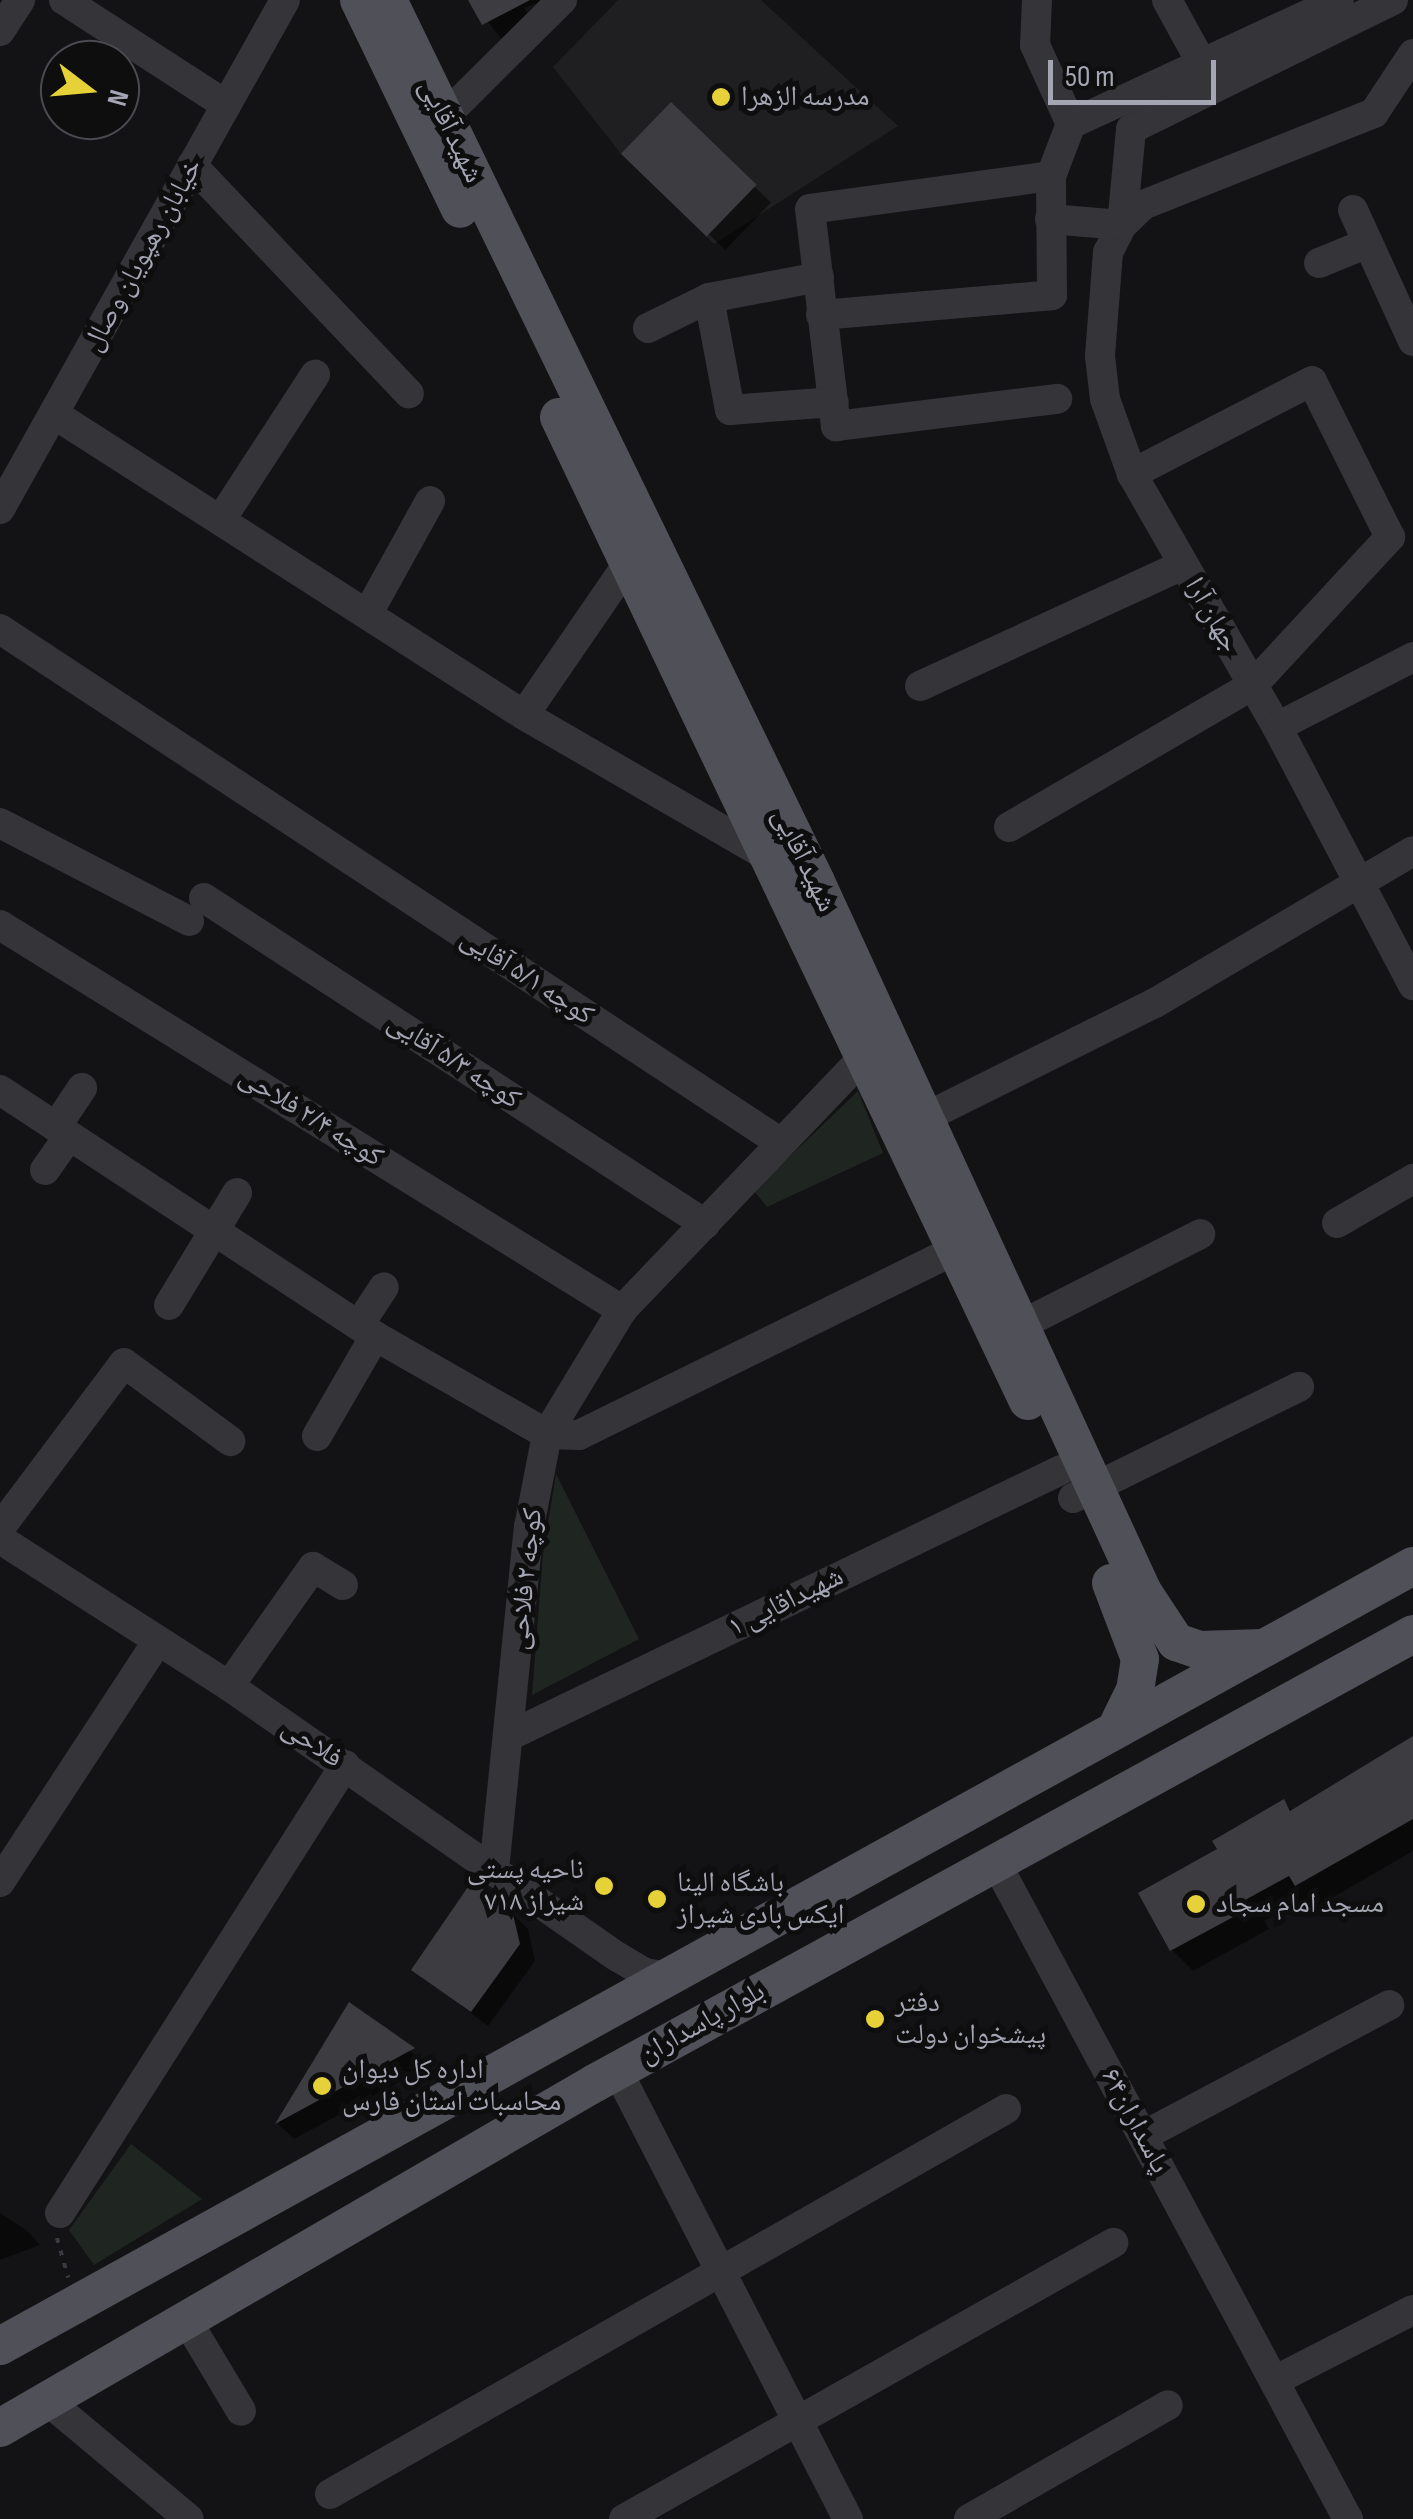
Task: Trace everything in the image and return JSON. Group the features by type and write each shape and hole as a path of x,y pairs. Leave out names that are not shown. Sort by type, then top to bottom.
{"main road":[{"name":"شهید آقایی","path":"359,0 556,381 924,1118 1020,1325 1076,1484"},
{"name":"شهید آقایی","path":"388,0 445,116 556,381 627,565 955,1250 1151,1638"},
{"name":"بلوار پاسداران","path":"0,2346 1413,1566"},
{"name":"بلوار پاسداران","path":"0,2428 617,2070 1413,1634"},
{"path":"1116,1728 1135,1690 1151,1638 1199,1650 1263,1648"},
{"path":"206,2233 241,2286"}],"street":[{"path":"0,31 20,0"},
{"path":"64,0 226,105"},
{"name":"خیابان رهپویان وصال","path":"0,509 285,0"},
{"path":"445,116 562,0"},
{"path":"1037,0 1035,46 1071,124"},
{"path":"1167,0 1202,64"},
{"path":"822,314 1052,296 1051,176 1071,124 1202,64 1296,10 1339,0"},
{"name":"جهان آرا","path":"1392,0 1131,128 1122,225 1108,252 1100,356 1105,399 1132,474 1277,727 1413,985"},
{"path":"1050,219 1122,225 1144,206 1374,113 1413,54"},
{"path":"192,165 409,394"},
{"path":"1051,176 810,209 836,426 1057,399"},
{"path":"1353,210 1413,341"},
{"path":"1319,263 1368,243"},
{"path":"648,328 708,298 819,277"},
{"path":"708,298 730,410 834,402"},
{"path":"222,518 315,375"},
{"path":"1009,828 1253,685 1390,536 1312,381 1132,474"},
{"path":"54,414 222,518 524,715 764,854"},
{"path":"368,612 430,501"},
{"path":"524,715 627,565"},
{"path":"920,686 1182,565"},
{"name":"کوچه ۵/۱ آقایی","path":"0,629 781,1143"},
{"path":"1277,727 1413,657"},
{"name":"کوچه ۵/۳ آقایی","path":"0,823 196,909 705,1224"},
{"path":"924,1118 1155,1003 1413,850"},
{"name":"کوچه ۲/۴ فلاحی","path":"0,925 622,1310"},
{"name":"کوچه ۲ فلاحی","path":"494,1870 511,1735 527,1543 547,1434 622,1310 863,1058"},
{"path":"45,1170 82,1088"},
{"path":"0,1090 215,1226 367,1330 547,1434 579,1436 955,1250"},
{"path":"1337,1223 1413,1179"},
{"path":"170,1306 237,1193"},
{"path":"1020,1325 1200,1234"},
{"path":"317,1436 384,1287"},
{"path":"0,1528 124,1363 230,1441"},
{"name":"۱ شهیداقایی","path":"511,1735 1298,1387"},
{"name":"فلاحی","path":"0,1539 229,1686 618,1957 645,1973 671,1977"},
{"path":"229,1686 313,1567 343,1585"},
{"path":"0,1882 158,1640"},
{"path":"60,2213 345,1765"},
{"name":"پاسداران۶۴","path":"995,1861 1348,2519"},
{"path":"604,2012 620,1987 618,1957"},
{"path":"1144,2136 1389,2005"},
{"path":"617,2070 717,2272 848,2519"},
{"path":"330,2494 1006,2109"},
{"path":"624,2519 1113,2243"},
{"path":"1274,2381 1413,2310"},
{"path":"186,2319 241,2412"},
{"path":"48,2402 188,2519"},
{"path":"969,2519 1168,2405"}],"path":[{"path":"60,2213 55,2232 76,2305"}],"shaded area":[{"name":"مدرسه الزهرا","path":"618,0 761,0 898,126 714,244 621,154 553,67"},
{"path":"858,1091 883,1153 767,1207 754,1191"},
{"path":"556,1474 639,1639 532,1695 543,1554"},
{"path":"131,2144 202,2199 94,2265 69,2230"}],"building":[{"path":"468,0 530,0 482,25"},
{"path":"671,102 757,185 707,236 621,154"},
{"path":"1413,1736 1413,1819 1295,1886 1289,1876 1245,1900 1250,1908 1170,1951 1138,1893 1217,1849 1212,1841 1284,1799 1290,1811"},
{"path":"472,1881 512,1910 520,1944 471,2012 411,1970"},
{"name":"اداره کل دیوان محاسبات استان فارس","path":"349,2002 415,2048 275,2124"}],"place":[{"name":"مدرسه الزهرا","path":"721,97"},
{"name":"ناحیه پستی ۷۱۸ شیراز","path":"604,1886"},
{"name":"باشگاه الینا ایکس بادی شیراز","path":"657,1899"},
{"name":"مسجد امام سجاد","path":"1196,1904"},
{"name":"دفتر پیشخوان دولت","path":"875,2019"},
{"name":"اداره کل دیوان محاسبات استان فارس","path":"322,2086"}]}
